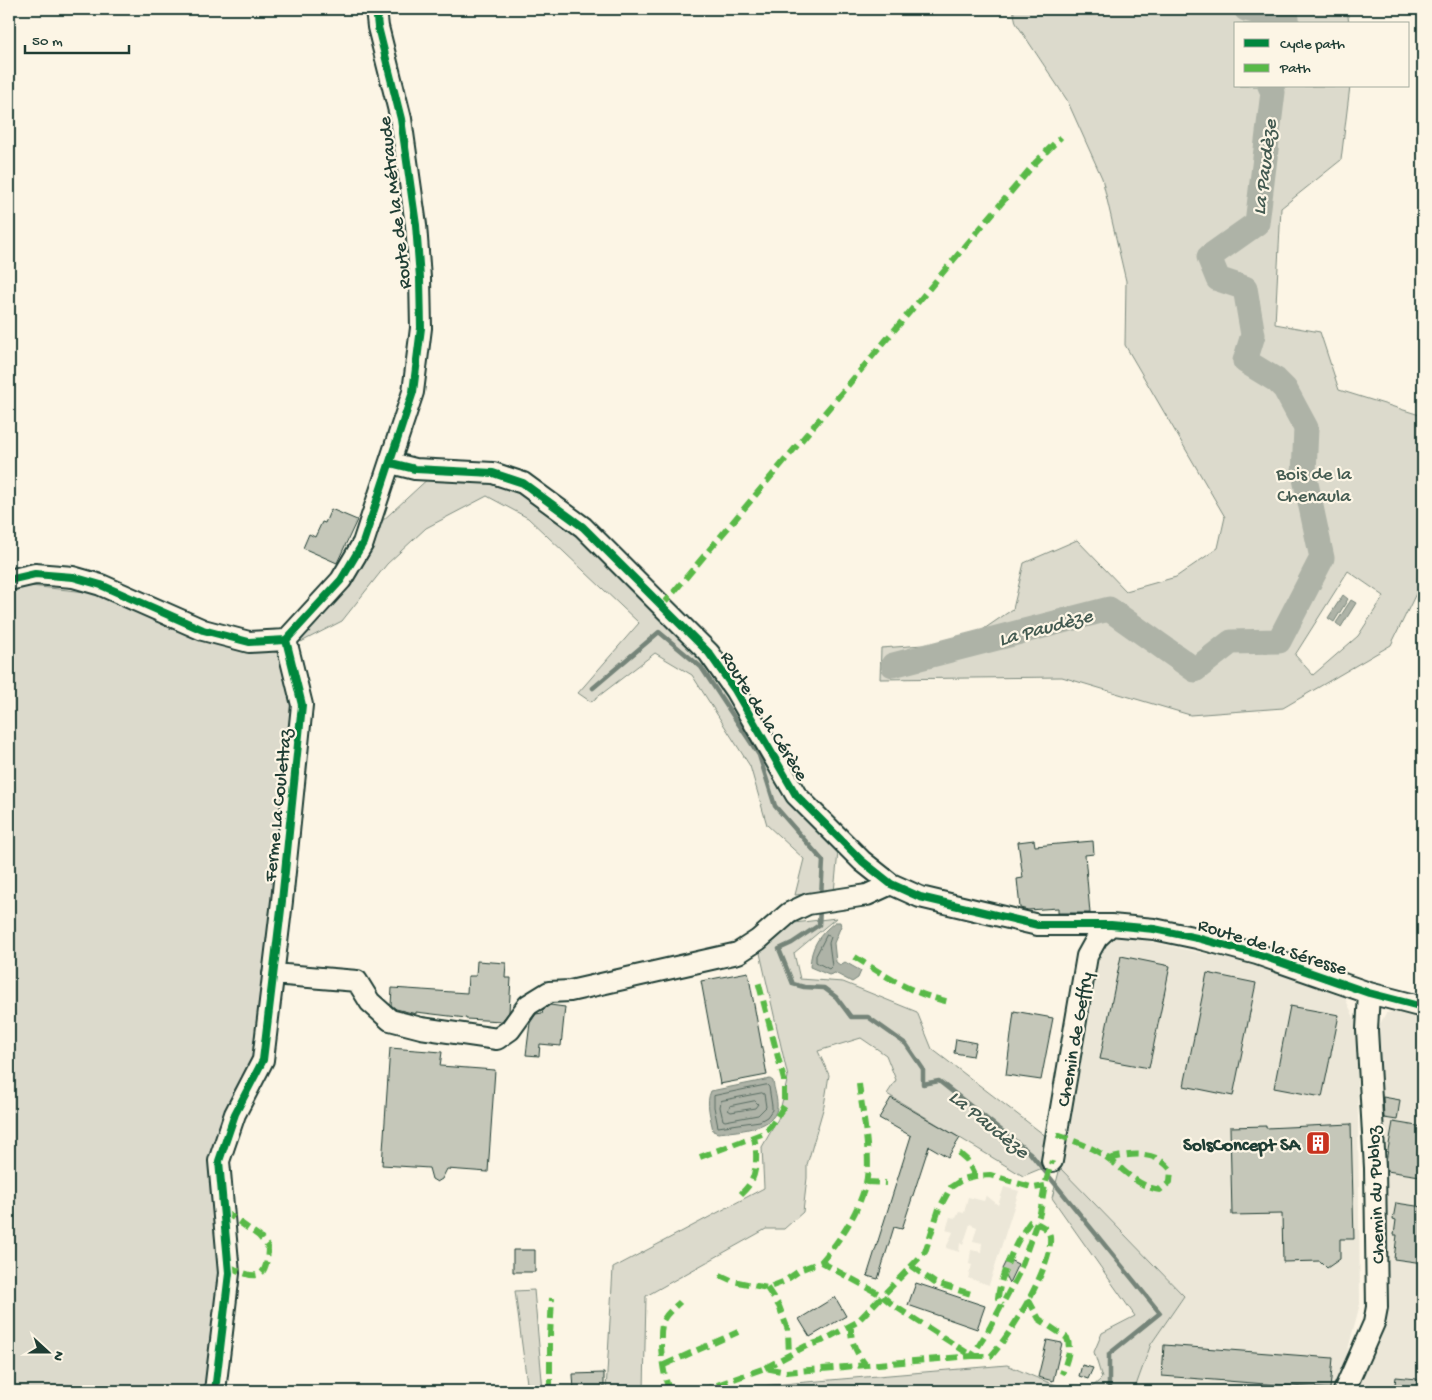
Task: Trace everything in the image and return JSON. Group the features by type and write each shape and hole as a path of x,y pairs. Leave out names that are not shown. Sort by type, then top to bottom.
{"street":[{"name":"Route de la Métraude","path":"286,640 341,580 363,543 413,392 420,328 420,278 416,225 401,119 378,27 376,9"},
{"name":"Route de la Cérèce","path":"391,463 414,469 493,474 523,483 583,527 709,653 735,690 796,795 862,861 891,884 920,897 1038,925 1111,925"},
{"path":"9,580 35,574 73,577 101,586 203,630 249,642 286,640"},
{"name":"Ferme La Coulettaz","path":"215,1391 229,1273 219,1161 235,1114 263,1060 302,705 286,640"},
{"path":"273,974 357,982 370,1002 390,1020 421,1028 497,1039 510,1030 528,1005 549,992 570,991 738,953 758,940 789,913 808,904 867,896 891,884"},
{"name":"Route de la Séresse","path":"1111,925 1154,928 1257,954 1369,993 1423,1007"},
{"name":"Chemin de Geffry","path":"1052,1161 1087,956 1097,938 1111,925"},
{"name":"Chemin du Publoz","path":"1344,1391 1374,1322 1378,1307 1375,1168 1368,1030 1369,993"}],"shaded area":[{"path":"1115,934 1266,967 1345,998 1357,1024 1360,1304 1337,1391 1134,1391 1151,1344 1184,1296 1060,1168 1070,1125 1100,953"},
{"path":"1397,1011 1423,1015 1423,1391 1354,1391 1382,1326 1375,1033 1386,1013"},
{"path":"1004,1187 1019,1191 989,1285 968,1278 972,1265 969,1264 971,1250 981,1252 982,1243 973,1241 977,1227 970,1224 963,1245 960,1243 959,1252 946,1248 953,1232 946,1230 950,1217 956,1218 959,1212 964,1213 968,1197 984,1201 986,1195 998,1205"}],"green space":[{"name":"Bois de la Chenaula","path":"1013,9 1347,9 1349,22 1234,22 1234,88 1350,88 1341,160 1281,208 1275,324 1320,332 1339,390 1423,416 1423,579 1391,645 1283,708 1190,715 1062,677 880,679 881,648 965,642 1013,609 1024,563 1077,540 1126,591 1176,577 1218,548 1225,517 1125,345 1126,281 1102,178 1067,100 1016,23","holes":["1348,571 1384,596 1358,636 1313,675 1295,655"]},
{"path":"432,475 490,479 519,487 576,531 702,656 726,691 788,797 838,852 834,892 795,895 804,859 767,825 750,766 692,675 655,653 591,702 578,693 639,623 528,518 487,496 426,528 387,564 342,621 301,642 298,634 348,584 374,546 380,523"},
{"path":"30,586 96,593 282,647 296,704 255,1059 227,1110 224,1273 208,1391 9,1391 9,590"},
{"path":"836,918 794,953 800,979 843,982 917,1012 932,1049 1047,1137 1040,1169 1023,1176 887,1094 896,1080 886,1055 861,1038 818,1051 829,1075 824,1106 807,1165 803,1212 784,1229 766,1229 646,1296 644,1391 606,1391 613,1268 764,1188 762,1147 778,1119 788,1077 760,953 786,924"},
{"path":"1060,1168 1184,1296 1151,1344 1134,1391 726,1391 736,1388 1007,1365 1046,1382 1068,1388 1086,1390 1095,1385 1102,1378 1094,1352 1102,1333 1135,1316 1052,1198"},
{"path":"534,1290 543,1391 528,1391 515,1291"}],"water":[{"path":"1343,595 1348,599 1334,622 1328,618"},
{"path":"1351,600 1356,603 1341,627 1336,623"},
{"path":"835,922 840,922 841,926 834,943 836,962 840,965 845,962 861,971 858,978 852,982 835,973 829,975 810,967 814,947 824,932"},
{"path":"770,1079 773,1081 777,1108 769,1121 743,1130 718,1133 713,1131 708,1106 711,1091"}],"building":[{"path":"331,509 357,520 337,563 303,548 309,534 315,537 322,522 325,523"},
{"path":"1034,840 1035,846 1093,841 1094,854 1085,855 1090,913 1058,913 1058,908 1028,910 1020,908 1017,879 1023,878 1018,842"},
{"path":"1121,956 1170,966 1149,1068 1100,1059"},
{"path":"477,961 506,963 505,978 511,978 509,1012 502,1021 466,1019 416,1012 416,1014 396,1009 391,1005 392,988 467,993 468,976 476,976"},
{"path":"748,972 767,1075 720,1084 701,981"},
{"path":"1207,973 1256,983 1233,1096 1184,1086"},
{"path":"550,1005 565,1007 561,1046 540,1044 539,1056 526,1055 530,1023 536,1014 542,1013"},
{"path":"1290,1006 1339,1015 1322,1097 1274,1088"},
{"path":"1014,1011 1053,1018 1041,1080 1006,1075"},
{"path":"956,1039 976,1043 973,1056 954,1053"},
{"path":"390,1048 442,1052 440,1066 495,1070 488,1172 447,1169 442,1179 437,1182 432,1179 429,1168 382,1165"},
{"path":"1383,1097 1400,1100 1397,1120 1384,1118"},
{"path":"891,1098 960,1138 948,1157 929,1146 902,1229 894,1227 878,1279 867,1276 911,1136 879,1118"},
{"path":"1393,1122 1423,1127 1419,1163 1422,1163 1420,1176 1387,1171 1386,1161"},
{"path":"1351,1124 1354,1239 1340,1239 1340,1259 1327,1268 1320,1261 1283,1262 1282,1214 1232,1215 1230,1127 1266,1126 1266,1128"},
{"path":"1396,1203 1423,1207 1423,1263 1394,1259 1397,1235 1394,1235 1396,1220 1393,1219"},
{"path":"513,1250 535,1250 535,1272 513,1272"},
{"path":"1007,1259 1018,1264 1009,1283 1002,1269"},
{"path":"916,1283 985,1306 977,1329 908,1305"},
{"path":"835,1297 846,1316 810,1337 799,1319"},
{"path":"1047,1340 1062,1343 1053,1381 1038,1377"},
{"path":"1164,1345 1333,1358 1330,1389 1162,1376"},
{"path":"1082,1365 1093,1368 1088,1379 1079,1376"},
{"path":"604,1373 604,1391 574,1391 573,1374"},
{"path":"1396,1377 1417,1379 1416,1391 1394,1391"}],"waterway":[{"name":"La Paudèze","path":"1246,9 1287,18 1286,22"},
{"name":"La Paudèze","path":"893,665 1109,609 1195,670 1231,642 1279,641 1322,558 1304,474 1306,428 1285,389 1276,380 1245,361 1253,335 1245,288 1218,279 1209,257 1257,223 1273,92 1271,88"},
{"path":"593,688 659,632 701,667 759,755 775,806 823,861 821,896"},
{"name":"La Paudèze","path":"820,909 819,925 792,943 779,949 793,984 804,987 824,988 836,997 851,1017 868,1017 906,1044 923,1069 923,1084 939,1081 1030,1153 1160,1313 1109,1354 1109,1391"}],"marked path":[{"path":"662,606 1036,162 1061,137"},
{"path":"855,957 912,990 950,1002"},
{"path":"700,1157 764,1133 784,1106 784,1080 758,981"},
{"path":"821,1262 848,1225 863,1194 866,1183 868,1160 859,1084"},
{"path":"1057,1135 1078,1142 1098,1152 1133,1178 1152,1188 1160,1190 1170,1182 1171,1170 1158,1159 1151,1156 1126,1155 1109,1159"},
{"path":"741,1194 749,1185 754,1174 756,1155 754,1137"},
{"path":"959,1153 967,1160 975,1176"},
{"path":"700,1391 765,1368 786,1372 972,1356 988,1331 1019,1273 1040,1213 1052,1161"},
{"path":"765,1368 857,1322 925,1252 939,1209 951,1187 963,1179 990,1175 1034,1188 1045,1186"},
{"path":"866,1182 886,1183"},
{"path":"224,1211 259,1236 268,1247 265,1267 258,1275 245,1274 228,1266"},
{"path":"720,1275 733,1281 767,1288 783,1282 802,1269 821,1262 881,1295 893,1305 972,1356 991,1356 1019,1317 1045,1265 1050,1237 1048,1231 1040,1225 1030,1222 1014,1248 999,1289 998,1298 1002,1305"},
{"path":"911,1266 935,1283 971,1294"},
{"path":"767,1288 779,1306 788,1330 789,1356"},
{"path":"550,1391 552,1298"},
{"path":"1028,1299 1039,1319 1067,1338 1069,1352 1062,1374"},
{"path":"670,1391 665,1377 662,1355 662,1325 667,1315 680,1302"},
{"path":"851,1325 851,1336 854,1346 865,1364"},
{"path":"664,1365 738,1332"}],"cycle path":[{"path":"9,580 35,574 73,577 101,585 203,630 249,642 286,640 341,580 363,543 413,392 421,328 416,225 401,119 378,27 376,9"},
{"path":"391,463 415,469 493,473 523,483 583,527 709,653 735,690 796,795 862,861 891,884 920,897 1038,925 1111,925 1154,929 1197,938 1257,954 1369,993 1423,1007"},
{"path":"215,1391 229,1273 219,1161 235,1114 263,1060 282,901 302,705 286,640"}],"place":[{"name":"SolsConcept SA","path":"1318,1143"}]}
